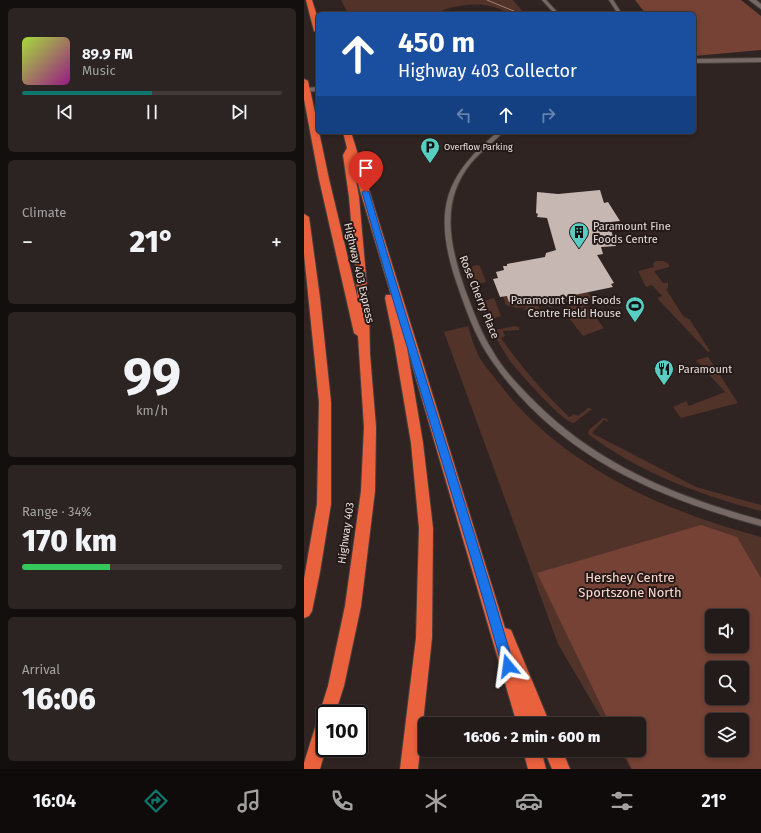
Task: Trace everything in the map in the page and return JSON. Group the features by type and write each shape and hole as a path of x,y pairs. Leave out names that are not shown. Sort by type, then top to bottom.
{"highway":[{"path":"309,0 316,24"},
{"name":"Highway 403 Express","path":"305,88 329,202 364,354"},
{"path":"348,134 387,269 483,578 522,717"},
{"path":"352,148 347,155 360,255 364,310 364,354"},
{"path":"304,217 315,298 325,402 324,504 313,572 304,611"},
{"path":"387,269 391,306 400,342 418,443 426,528 424,638 409,769"},
{"name":"Highway 403","path":"330,705 336,686 353,606 368,491 370,427 364,354"},
{"path":"483,578 539,717"},
{"path":"311,769 316,752"},
{"path":"534,757 537,769"},
{"path":"556,757 561,769"}],"street":[{"path":"544,0 555,12"},
{"path":"611,0 619,12"},
{"path":"752,0 761,7"},
{"path":"752,59 761,56"},
{"path":"696,62 752,59 761,60"},
{"path":"305,88 316,89"},
{"name":"Rose Cherry Place","path":"499,134 476,153 463,172 451,194 446,220 446,235 452,261 479,331 494,359 520,393 557,427 570,438 613,466 682,499 761,523"}],"green space":[{"path":"341,0 513,0 523,12 504,12 493,7 476,4 458,6 443,10 442,12 347,12"},
{"path":"635,0 741,0 761,16 761,50 696,56 696,12 644,12"},
{"path":"656,261 663,261 669,264 669,267 654,271 663,283 668,283 668,288 666,289 683,316 690,320 710,351 708,352 657,298 662,296 652,285 646,287 638,271 654,267 653,263"},
{"path":"477,265 480,266 486,282 473,285 467,268"},
{"path":"588,292 592,298 549,307 545,301"},
{"path":"503,296 507,296 510,302 525,302 526,305 537,303 540,309 527,310 521,309 526,308 525,307 517,308 506,305"},
{"path":"494,298 501,316 488,320 480,302"},
{"path":"584,303 604,328 583,336 561,308"},
{"name":"Hershey Centre Sportszone North","path":"468,326 474,346 479,356 498,382 523,411 551,438 583,461 616,481 651,498 687,513 761,537 761,769 631,769 624,757 646,757 646,717 601,717 558,644 444,332"},
{"path":"515,326 519,327 519,330 503,331 505,336 501,338 542,389 569,417 574,414 578,416 588,408 592,409 574,423 568,421 541,396 510,361 501,347 493,332 495,330"},
{"path":"708,357 738,403 681,418 673,407 686,401 689,406 725,392 696,360"},
{"path":"603,418 607,419 608,422 604,420 592,433 696,487 761,505 761,511 715,498 670,481 607,448 588,434 589,430"},
{"path":"701,525 737,537 761,578 761,769 632,769 626,757 646,757 646,717 607,717 537,573"}],"building":[{"name":"Paramount Fine Foods Centre","path":"600,190 604,203 608,202 620,221 611,222 612,227 610,227 616,246 601,247 603,254 597,255 614,283 611,284 613,287 526,305 525,302 509,302 507,296 500,297 493,279 498,278 496,272 504,270 503,266 545,257 546,253 556,250 547,218 537,217 537,192 558,194"}],"waterway":[{"path":"487,0 516,12"}],"place":[{"name":"Overflow Parking","path":"430,164"},
{"name":"Paramount Fine Foods Centre","path":"579,249"},
{"name":"Paramount Fine Foods Centre Field House","path":"635,323"},
{"name":"Paramount","path":"664,386"}],"route":[{"path":"366,192 387,269 483,578 508,666"}]}
